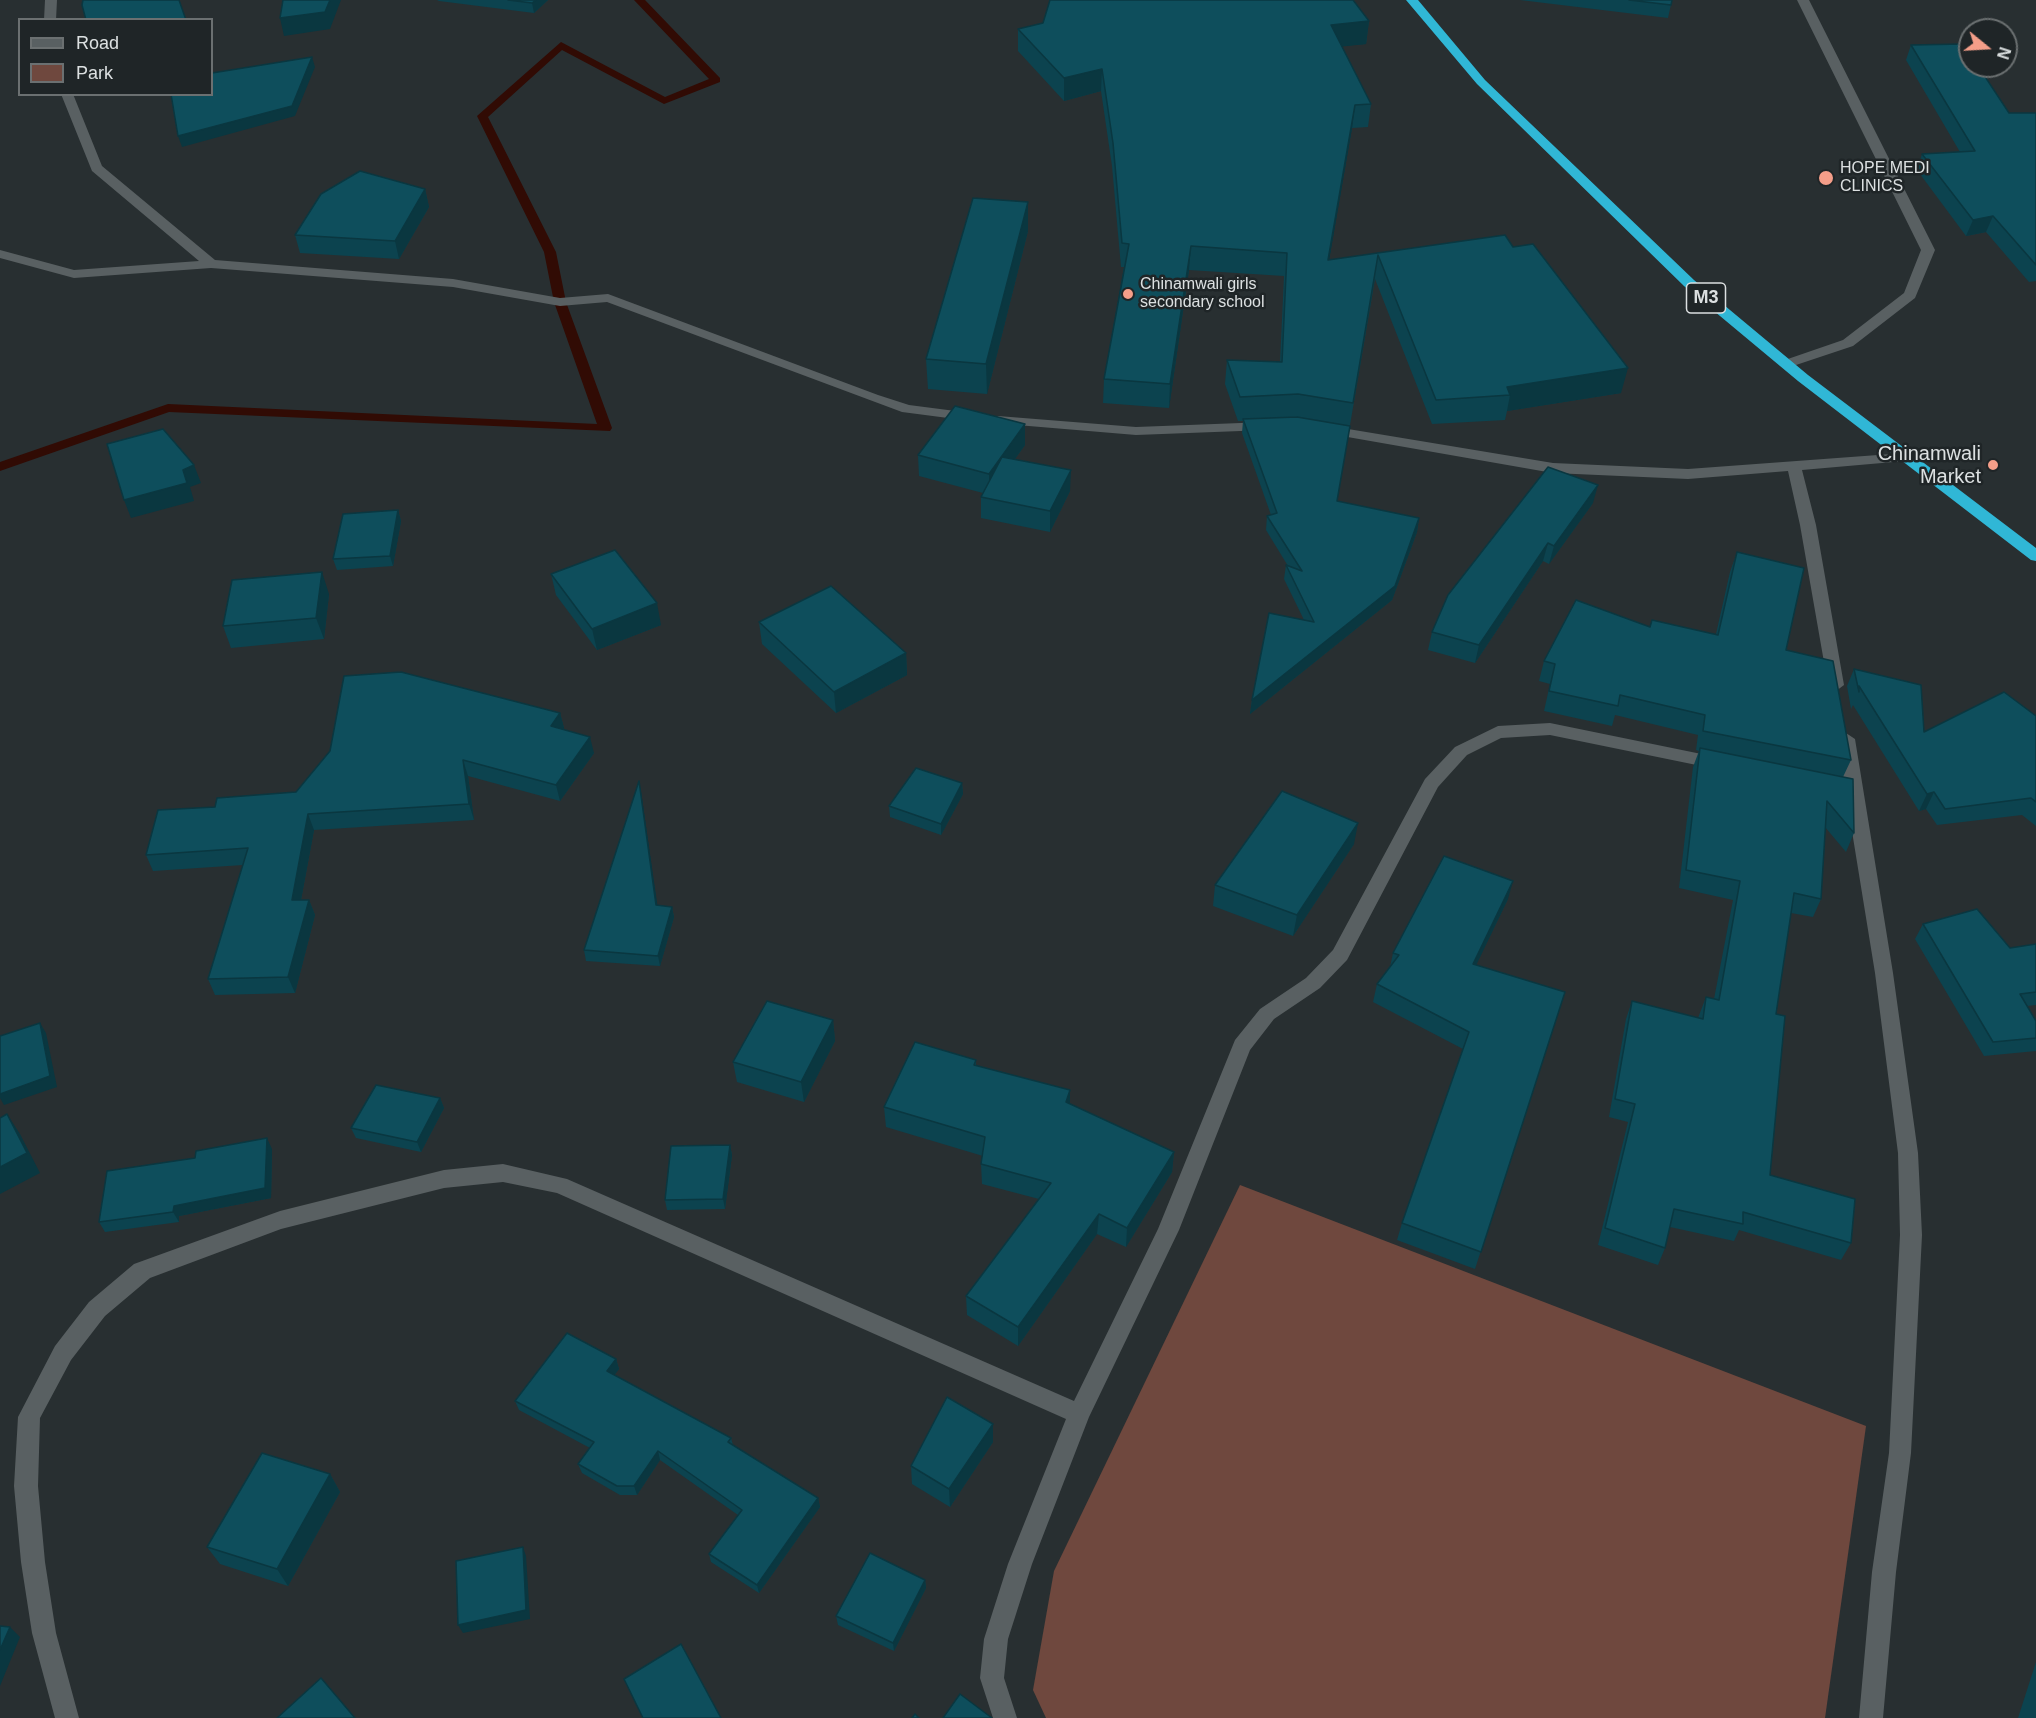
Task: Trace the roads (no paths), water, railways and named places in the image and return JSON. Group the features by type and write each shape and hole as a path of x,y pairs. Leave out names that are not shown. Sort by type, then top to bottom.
{"highway":[{"name":"M3","path":"1412,0 1481,82 1689,283 1786,364 2036,556"}],"street":[{"path":"50,18 51,0"},
{"path":"1786,364 1848,343 1910,295 1928,250 1803,0"},
{"path":"68,96 96,168 211,264"},
{"path":"0,254 74,274 211,264 453,283 560,302 608,297 873,398 930,413 1080,428 1136,431 1285,426"},
{"path":"1307,427 1554,468 1688,474 1905,457"},
{"path":"1794,466 1808,525 1838,699"},
{"path":"1843,722 1884,973 1908,1153 1911,1235 1900,1453 1884,1572 1871,1718"},
{"path":"1005,1718 992,1678 996,1639 1020,1564 1079,1414 1168,1230 1242,1046 1267,1014 1313,983 1340,955 1431,783 1461,752 1498,732 1550,729 1738,767"},
{"path":"1832,786 1855,791"},
{"path":"67,1718 44,1633 33,1562 26,1486 29,1417 63,1353 97,1310 142,1271 280,1220 444,1179 503,1173 560,1185 1079,1414"}],"waterway":[{"path":"0,467 168,408 605,428 560,302 550,252 482,116 561,45 664,101 716,80 639,0"}],"place":[{"name":"HOPE MEDI CLINICS","path":"1826,178"},
{"name":"Chinamwali girls secondary school","path":"1128,294"},
{"name":"Chinamwali Market","path":"1993,465"}]}
